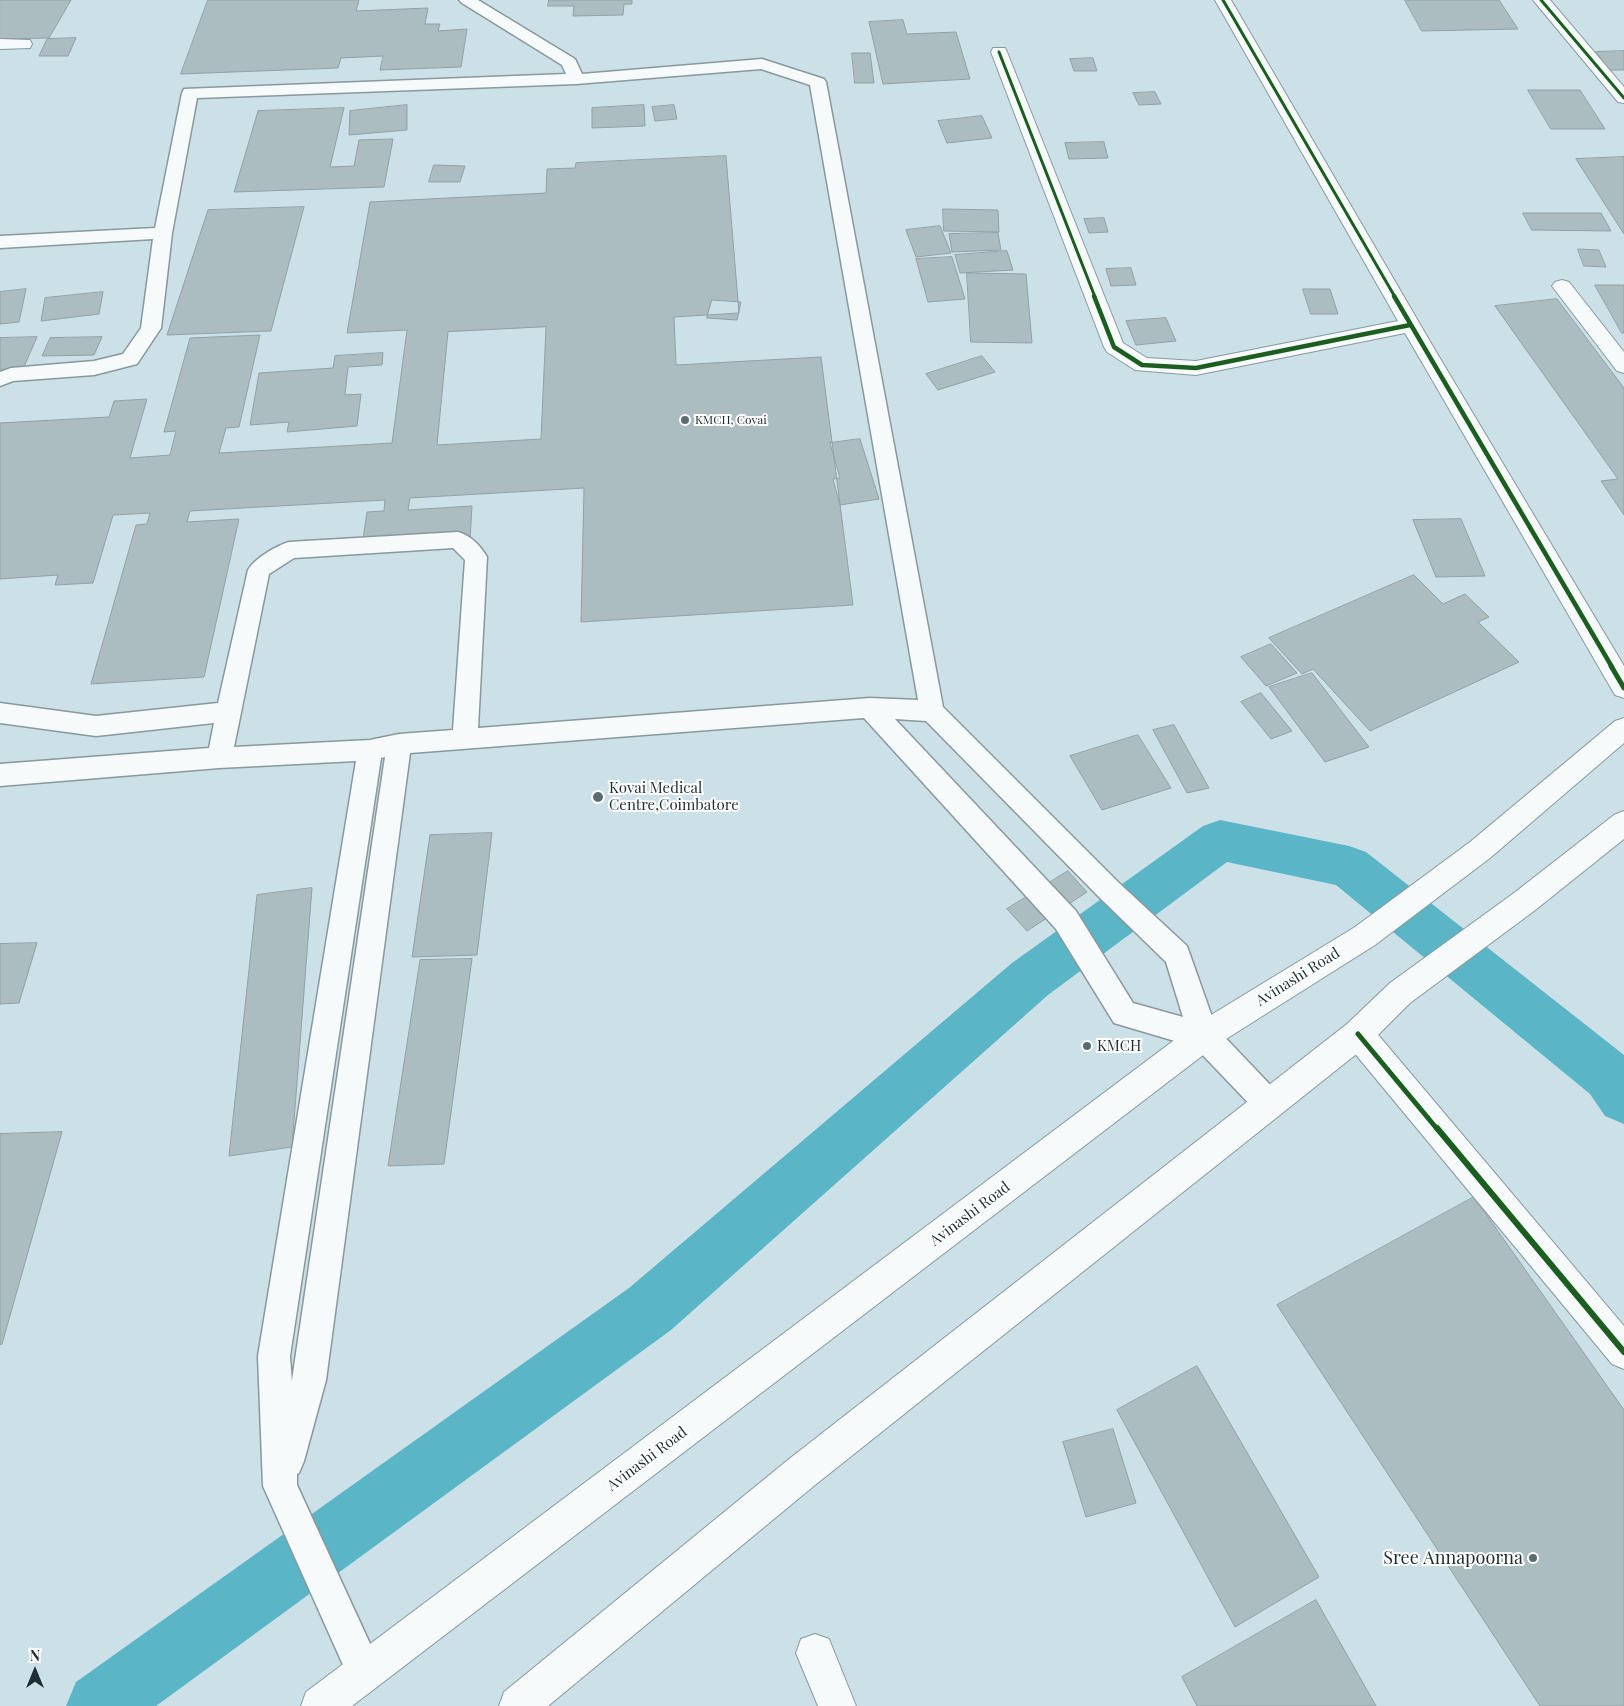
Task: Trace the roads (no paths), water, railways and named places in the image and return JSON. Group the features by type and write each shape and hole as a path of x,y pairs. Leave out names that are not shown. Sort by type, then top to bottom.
{"street":[{"path":"1223,0 1410,324 1624,688"},
{"path":"1541,0 1624,98"},
{"path":"0,44 24,44"},
{"path":"999,52 1114,347 1142,365 1196,368 1410,324"},
{"path":"1562,286 1624,366"},
{"name":"Avinashi Road","path":"320,1706 1204,1036 1365,936 1480,850 1624,728"},
{"path":"518,1706 802,1472 1358,1034 1400,993 1524,902 1624,823"},
{"path":"1358,1034 1624,1352"},
{"path":"815,1653 837,1706"}],"lane":[{"path":"467,0 569,62 576,79"},
{"path":"0,379 12,376 94,368 130,359 150,328 163,233 190,93 576,79 762,64 818,82 932,711 1109,890 1177,955 1204,1036 1268,1103"},
{"path":"0,242 163,233"},
{"path":"219,758 259,570 289,550 458,540 476,557 465,739"},
{"path":"0,775 219,758 370,750 399,744 870,708 932,711"},
{"path":"870,708 1066,920 1124,1014 1204,1036"},
{"path":"0,713 96,726 229,712"},
{"path":"281,1488 309,1380 399,744"},
{"path":"365,1672 281,1488 274,1356 370,750"}],"waterway":[{"path":"100,1706 650,1309 1030,979 1220,840 1349,867 1609,1076 1624,1098"}],"place":[{"name":"KMCH, Covai","path":"685,420"},
{"name":"Kovai Medical Centre,Coimbatore","path":"598,797"},
{"name":"KMCH","path":"1087,1046"},
{"name":"Sree Annapoorna","path":"1533,1558"}]}
